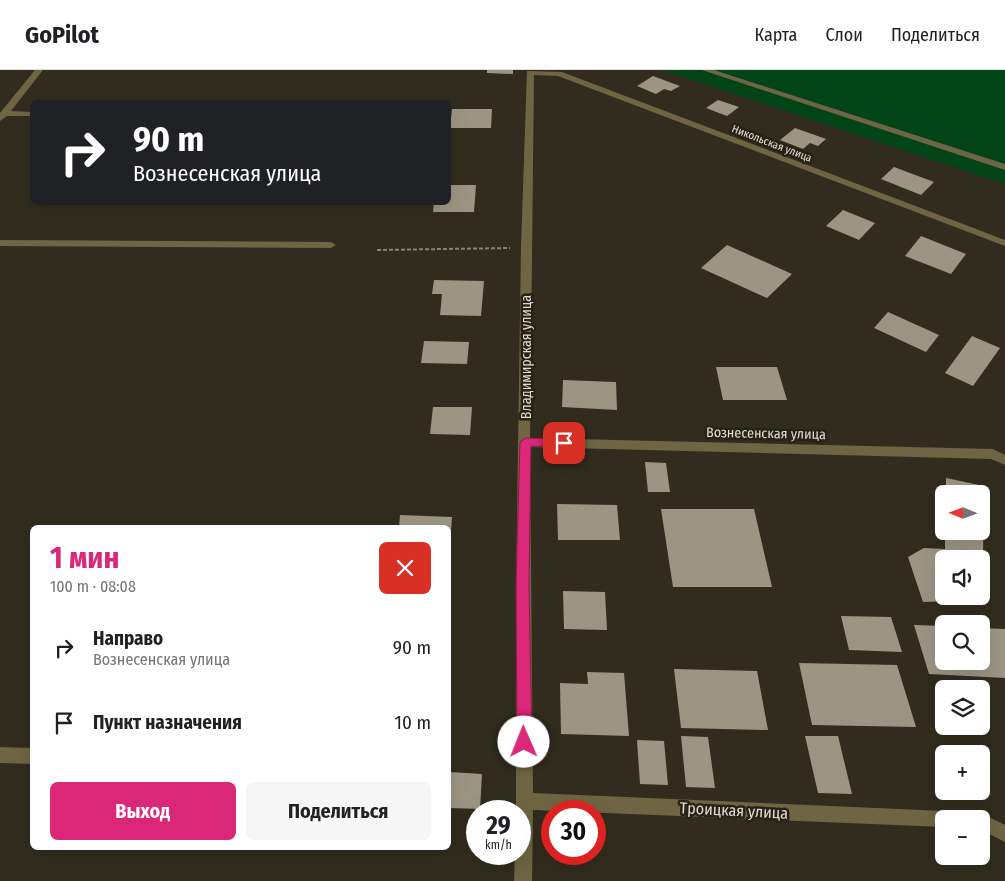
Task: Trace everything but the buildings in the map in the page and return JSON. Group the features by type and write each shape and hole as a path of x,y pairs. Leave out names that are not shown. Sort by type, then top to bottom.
{"street":[{"path":"2,116 39,70"},
{"path":"706,70 1005,167"},
{"name":"Никольская улица","path":"530,73 559,74 1005,243"},
{"name":"Владимирская улица","path":"525,800 523,585 526,442 526,247 530,73"},
{"path":"2,116 30,114"},
{"path":"0,243 330,245"},
{"name":"Вознесенская улица","path":"526,442 993,454 1005,460"},
{"path":"0,755 30,756"},
{"name":"Троицкая улица","path":"531,801 935,819"},
{"path":"990,826 1005,834"},
{"name":"Владимирская улица","path":"523,865 523,881"}],"path":[{"path":"377,250 526,247"}],"green space":[{"path":"662,70 1005,70 1005,184"}],"route":[{"path":"524,742 523,585 526,442 564,443"}]}
